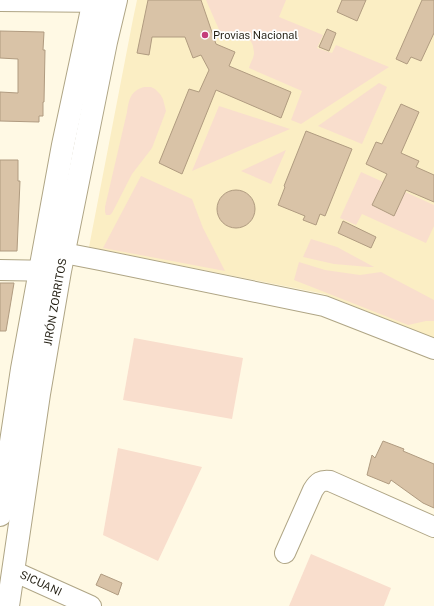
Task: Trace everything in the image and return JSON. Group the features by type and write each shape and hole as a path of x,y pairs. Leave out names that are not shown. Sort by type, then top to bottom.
{"main road":[{"name":"JIRÓN ZORRITOS","path":"8,606 39,394 55,265 63,145 93,1"},
{"name":"JIRÓN ZORRITOS","path":"1,502 22,369 55,265 116,1"}],"street":[{"path":"0,1 116,1"},
{"path":"0,270 108,261 324,306 434,349"},
{"path":"285,553 313,490 320,481 324,480 330,481 434,527"},
{"name":"SICUANI","path":"13,571 91,606"}],"shaded area":[{"path":"137,0 434,0 434,338 324,294 89,247"},
{"path":"206,0 286,0 279,17 323,35 317,48 332,53 336,45 389,67 301,124 291,120 302,91 249,68 254,53 251,41 240,33 220,32"},
{"path":"379,83 387,87 362,144 318,126"},
{"path":"144,87 151,87 160,94 166,111 152,148 132,174 112,213 110,215 106,215 105,207 131,96 136,91"},
{"path":"219,106 290,129 192,171"},
{"path":"286,150 271,184 241,171"},
{"path":"361,172 434,205 434,226 426,243 362,214 356,225 340,218"},
{"path":"141,176 192,199 203,228 225,271 103,248"},
{"path":"311,239 337,247 374,267 334,264 303,257"},
{"path":"299,262 325,270 360,275 381,272 434,300 434,321 426,321 408,325 294,280"},
{"path":"134,338 243,358 232,419 123,400"},
{"path":"118,448 202,467 158,561 103,535"},
{"path":"311,554 391,588 384,606 289,606"}],"building":[{"path":"148,0 201,0 216,44 235,52 229,66 291,92 281,118 216,90 182,174 159,163 189,89 199,92 209,70 201,55 193,58 185,37 152,37 149,55 137,53"},
{"path":"342,0 366,0 357,21 337,12"},
{"path":"422,0 434,0 434,33 421,61 411,57 407,64 396,59"},
{"path":"327,29 336,33 329,51 319,47"},
{"path":"0,31 44,32 44,102 43,116 39,116 39,122 0,121 0,92 18,93 18,59 0,58"},
{"path":"401,104 419,112 401,153 419,161 416,167 434,175 434,202 406,190 394,216 372,205 387,174 366,164 376,142 382,144"},
{"path":"306,131 352,149 325,216 320,214 316,225 303,220 305,216 278,205"},
{"path":"0,160 18,160 18,181 20,181 17,251 0,251"},
{"path":"232,190 240,190 250,195 254,202 254,216 250,223 240,228 232,228 222,223 220,220 217,213 217,205 222,195 225,193"},
{"path":"343,221 376,237 371,248 338,233"},
{"path":"0,283 14,283 6,331 0,331"},
{"path":"383,441 404,449 403,451 434,464 434,508 423,503 391,480 389,484 367,475 372,455 375,458"},
{"path":"101,574 122,583 118,595 96,585"}],"place":[{"name":"Provias Nacional","path":"205,35"}]}
